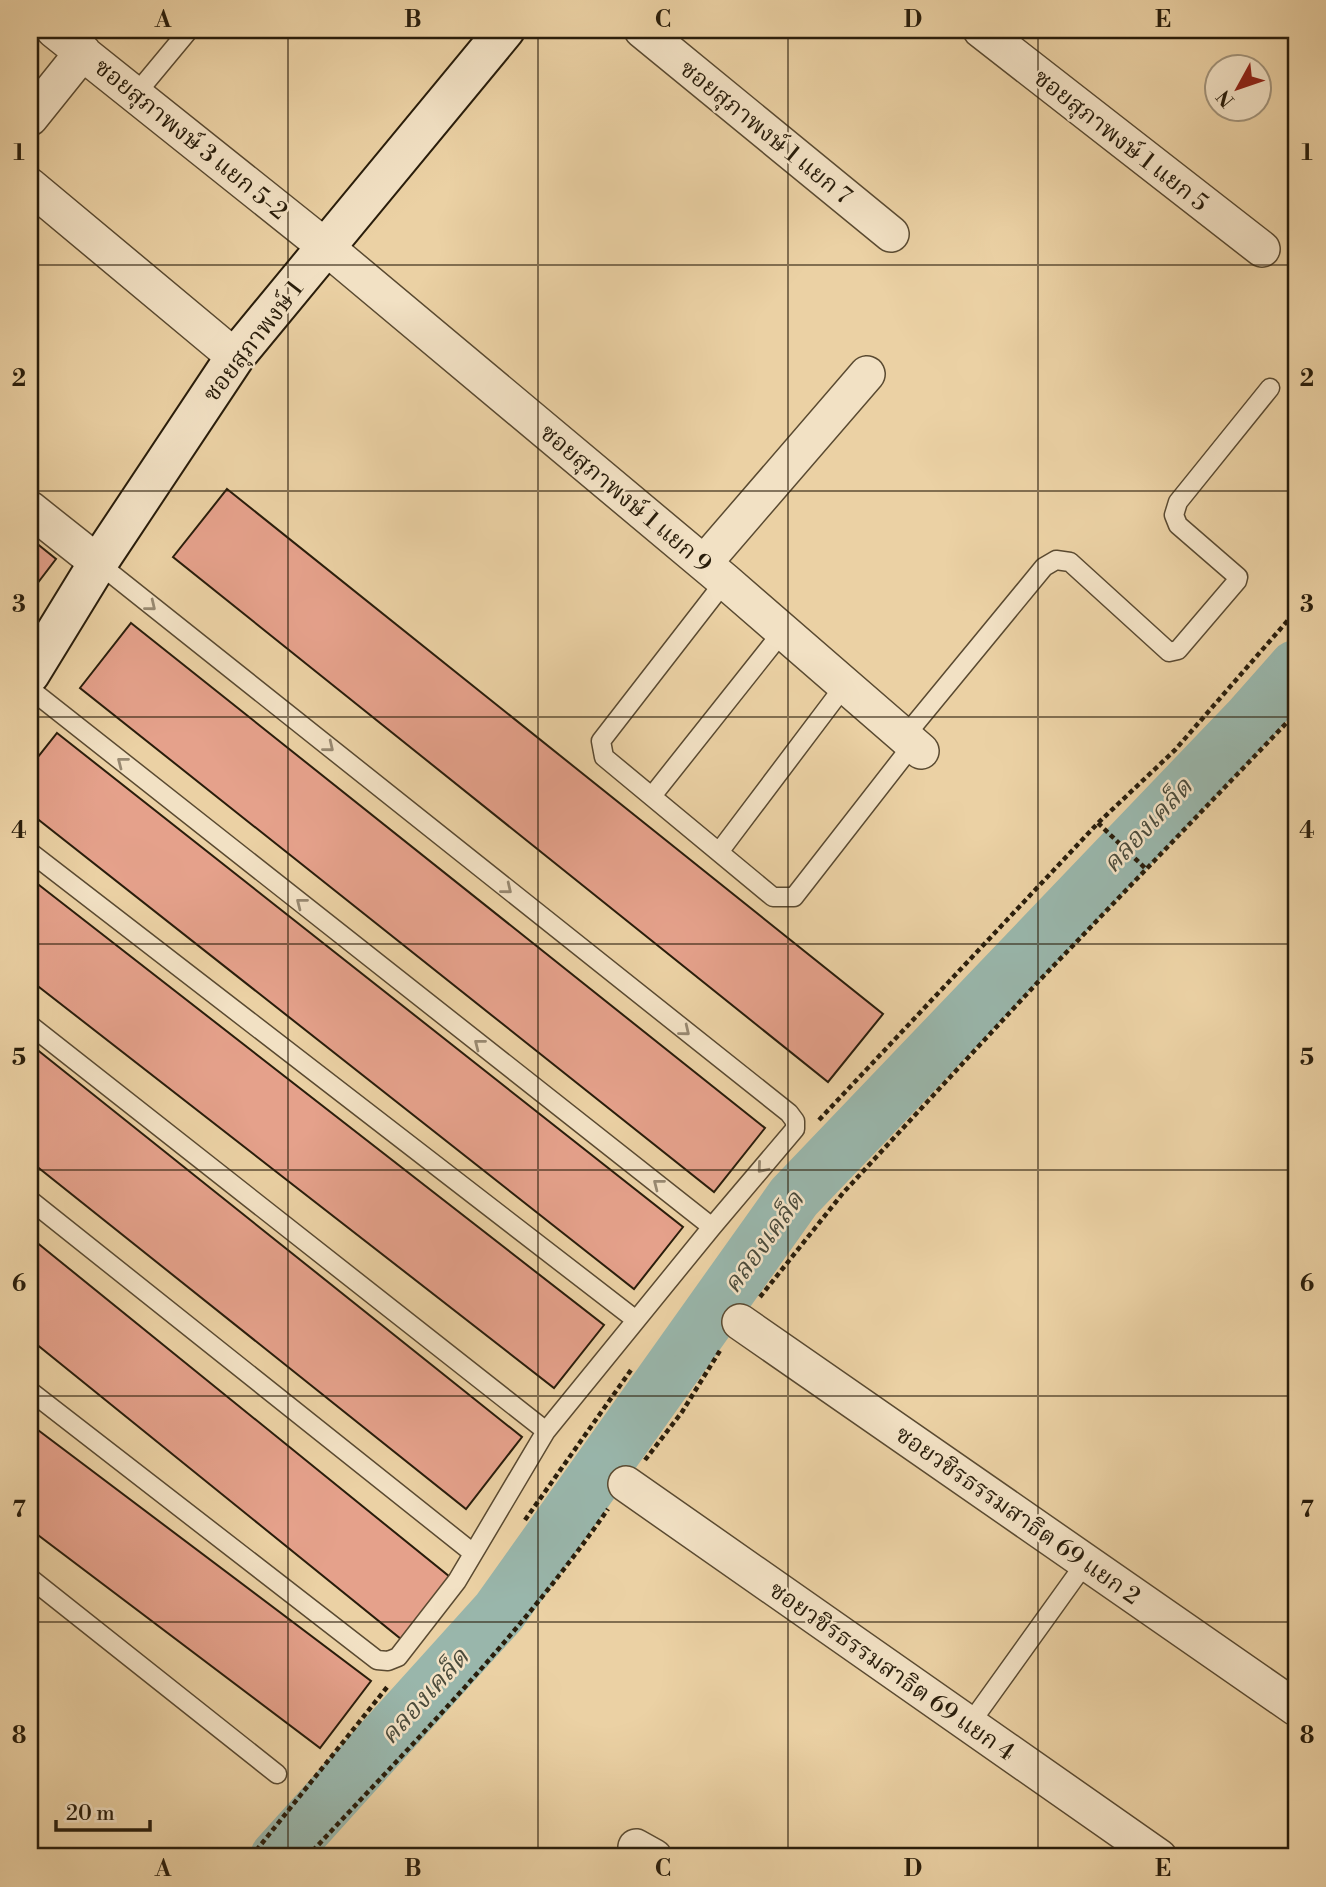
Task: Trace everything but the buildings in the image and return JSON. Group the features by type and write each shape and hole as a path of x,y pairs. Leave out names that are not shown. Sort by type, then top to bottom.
{"street":[{"name":"ซอยสุภาพงษ์ 3 แยก 5-2","path":"54,30 327,248"},
{"name":"ซอยสุภาพงษ์ 1","path":"30,674 98,563 235,358 505,30"},
{"name":"ซอยสุภาพงษ์ 1 แยก 7","path":"642,30 891,234"},
{"name":"ซอยสุภาพงษ์ 1 แยก 5","path":"981,30 1262,249"},
{"path":"30,118 83,52"},
{"path":"30,186 235,358"},
{"name":"ซอยสุภาพงษ์ 1 แยก 9","path":"327,248 714,572 913,743"},
{"path":"714,572 867,374"},
{"path":"30,509 98,563"},
{"name":"ซอยวชิรธรรมสาธิต 69 แยก 2","path":"740,1322 1296,1708"},
{"name":"ซอยวชิรธรรมสาธิต 69 แยก 4","path":"626,1484 1158,1857"}],"lane":[{"path":"135,95 189,30"},
{"path":"714,572 601,741 604,757 773,897 794,897 1044,567 1056,560 1070,562 1169,652 1178,650 1237,581 1237,577 1178,524 1174,515 1178,502 1270,388"},
{"path":"30,1391 377,1660 388,1661 398,1657 457,1581 546,1431 795,1129 795,1121 789,1114 98,563"},
{"path":"652,796 783,631"},
{"path":"719,852 845,685"},
{"path":"30,689 712,1227"},
{"path":"30,852 636,1320"},
{"path":"30,1024 546,1431"},
{"path":"30,1200 473,1553"},
{"path":"969,1725 1086,1562"},
{"path":"30,1578 277,1774"}],"path":[{"path":"811,1129 1098,823 1175,750 1296,611"},
{"path":"307,1857 495,1653 576,1556 626,1484 682,1412 731,1332 843,1193 1038,982 1296,713"},
{"path":"1098,823 1146,869"},
{"path":"520,1526 634,1366"},
{"path":"251,1857 396,1676"}],"waterway":[{"name":"คลองเคล็ด","path":"278,1857 499,1612 794,1197 1251,719 1296,668"}]}
